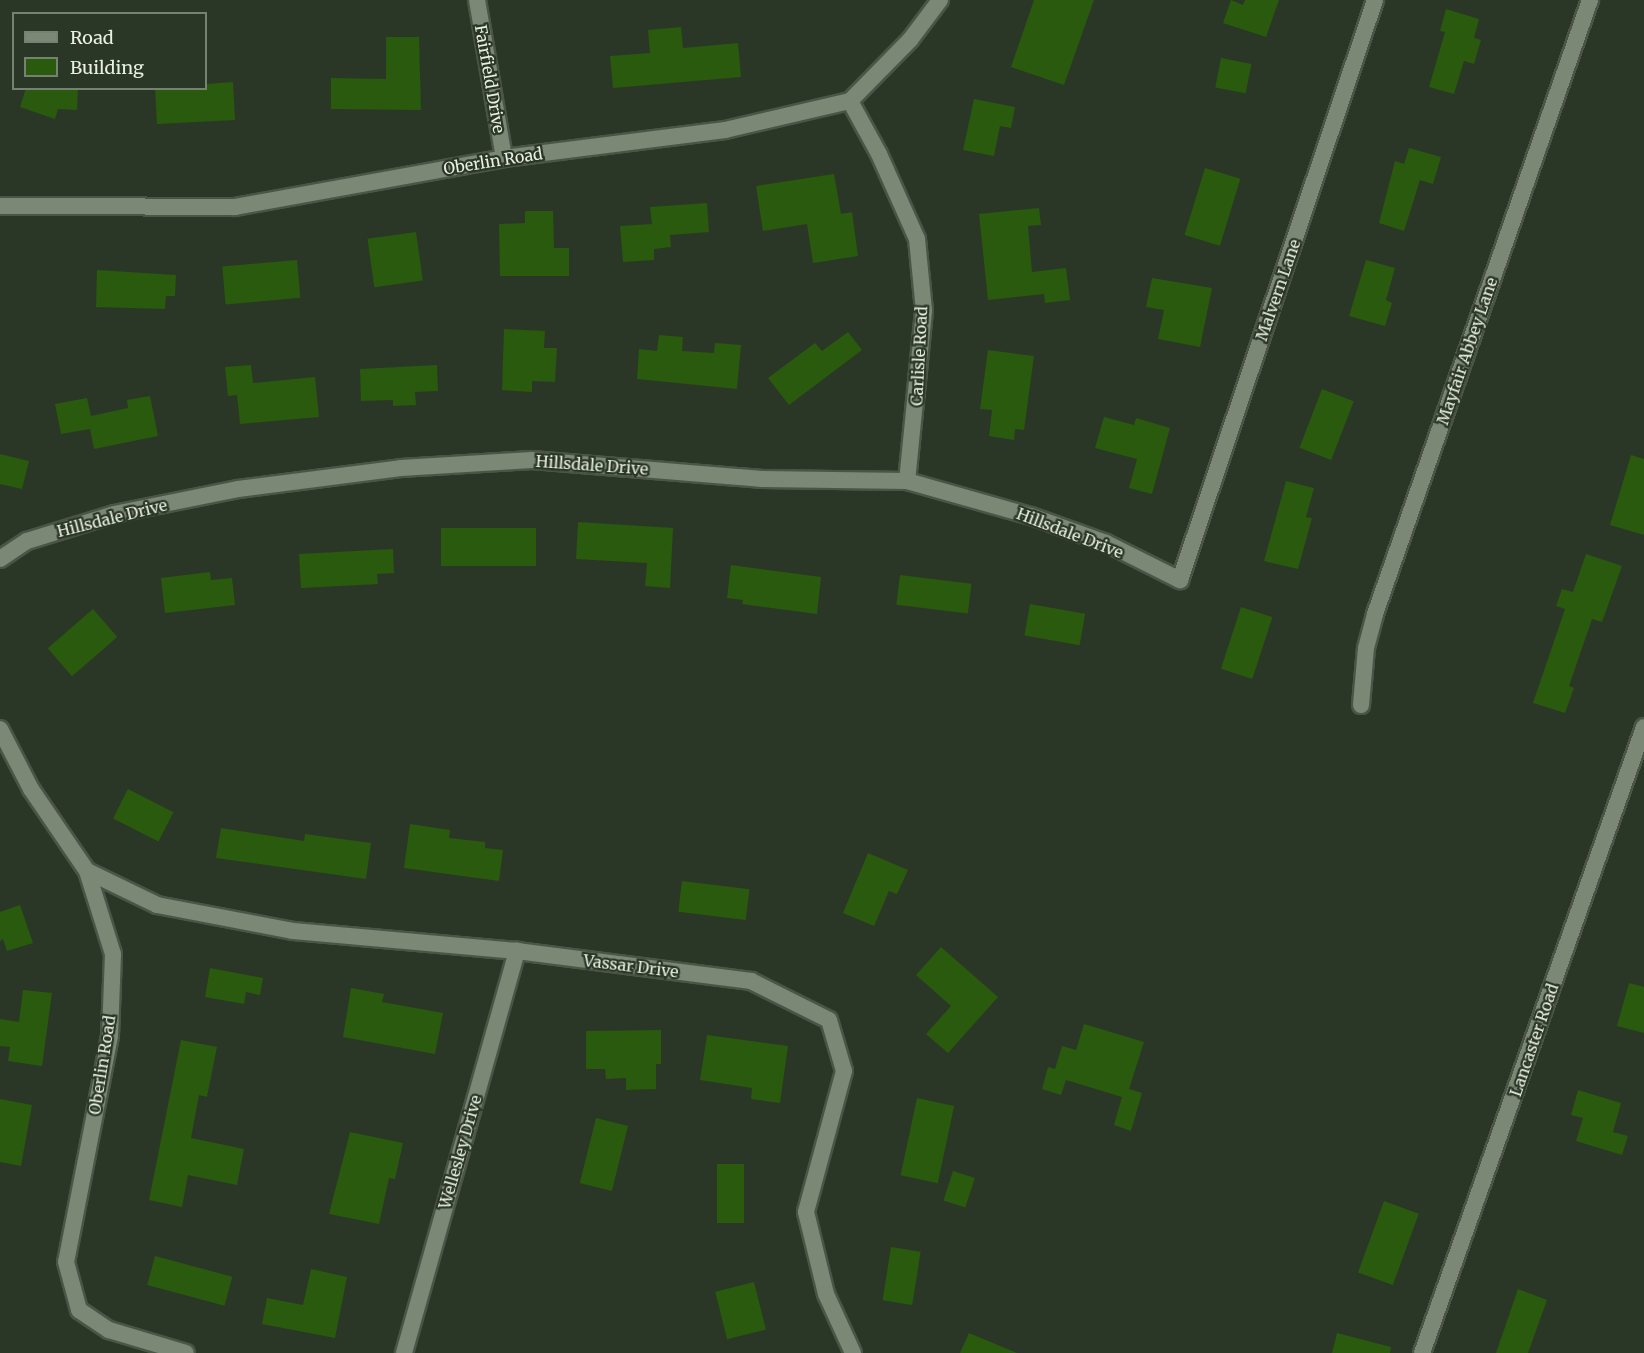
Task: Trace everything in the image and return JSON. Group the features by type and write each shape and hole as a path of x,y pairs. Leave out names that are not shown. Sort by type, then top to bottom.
{"street":[{"name":"Fairfield Drive","path":"477,0 504,158"},
{"path":"850,101 910,40 940,0"},
{"name":"Malvern Lane","path":"1180,580 1375,0"},
{"name":"Mayfair Abbey Lane","path":"1361,705 1366,648 1375,614 1590,0"},
{"name":"Oberlin Road","path":"0,206 235,207 504,158 725,130 850,101"},
{"name":"Carlisle Road","path":"850,101 879,154 917,239 924,311 907,481"},
{"name":"Hillsdale Drive","path":"0,559 27,541 114,514 238,489 401,468 532,460 762,479 907,481 1064,528 1106,543 1180,580"},
{"name":"Lancaster Road","path":"1422,1353 1644,727"},
{"name":"Oberlin Road","path":"0,729 31,789 87,871 113,954 110,1035 66,1262 79,1310 109,1330 186,1353"},
{"name":"Vassar Drive","path":"87,871 157,905 293,931 517,951 751,981 829,1020 844,1071 806,1212 826,1294 853,1353"},
{"name":"Wellesley Drive","path":"404,1353 517,951"}],"building":[{"path":"1034,0 1094,0 1064,85 1011,67"},
{"path":"1231,0 1243,5 1245,0 1279,0 1266,37 1223,23"},
{"path":"1446,9 1479,19 1474,38 1481,40 1474,64 1464,61 1454,94 1429,87 1445,32 1440,31"},
{"path":"681,27 683,48 738,43 741,77 613,88 610,56 650,53 648,30"},
{"path":"386,37 419,37 421,110 331,109 331,78 386,79"},
{"path":"1221,58 1251,64 1246,93 1215,87"},
{"path":"233,82 235,120 157,124 155,90 207,90 207,84"},
{"path":"25,90 78,90 77,110 58,109 55,119 20,107"},
{"path":"974,99 1015,107 1011,128 1000,126 994,156 963,150"},
{"path":"1409,148 1441,157 1433,184 1420,180 1404,231 1379,223 1395,161 1404,164"},
{"path":"1205,168 1240,179 1220,246 1185,235"},
{"path":"834,174 841,214 852,212 858,256 813,263 807,224 763,231 756,186"},
{"path":"707,203 709,232 670,235 671,247 654,249 654,260 623,262 620,226 652,224 650,207"},
{"path":"1039,208 1041,225 1028,226 1032,272 1066,268 1070,300 1045,303 1044,294 988,300 979,214"},
{"path":"525,211 553,211 554,248 569,248 569,276 500,276 499,224 525,223"},
{"path":"416,232 423,281 374,287 367,239"},
{"path":"297,260 300,298 226,304 222,267"},
{"path":"1366,260 1395,268 1386,300 1392,303 1385,326 1349,316"},
{"path":"97,270 176,275 175,296 166,296 165,309 96,307"},
{"path":"1152,278 1212,288 1200,347 1158,339 1164,310 1146,307"},
{"path":"504,329 545,331 544,348 557,348 555,382 532,381 532,392 502,390"},
{"path":"848,332 862,350 789,405 768,378 815,343 822,351"},
{"path":"659,335 683,337 682,351 714,353 715,343 741,345 737,389 637,379 639,349 657,351"},
{"path":"988,350 1034,356 1024,430 1015,429 1014,440 989,436 992,410 980,409"},
{"path":"251,365 253,383 315,377 319,417 240,424 237,395 228,396 225,367"},
{"path":"437,365 438,391 415,392 416,405 393,406 393,400 361,401 360,369"},
{"path":"1322,389 1354,401 1331,460 1299,448"},
{"path":"150,396 158,436 94,449 90,429 61,434 55,404 87,398 91,416 128,408 127,400"},
{"path":"1104,417 1134,425 1136,418 1170,428 1152,494 1129,488 1137,459 1095,448"},
{"path":"0,454 29,461 22,489 0,484"},
{"path":"1631,455 1644,459 1644,535 1610,525"},
{"path":"1286,481 1314,488 1306,517 1312,518 1298,569 1264,561"},
{"path":"578,522 673,528 670,588 645,586 647,563 576,559"},
{"path":"441,528 536,528 536,566 441,566"},
{"path":"393,549 394,573 377,574 378,584 301,588 299,554"},
{"path":"1586,554 1622,566 1602,622 1592,619 1569,686 1574,688 1565,713 1533,703 1565,609 1556,606 1562,589 1573,592"},
{"path":"731,565 821,577 817,614 742,604 743,600 727,598"},
{"path":"210,572 211,580 232,578 235,605 165,613 161,578"},
{"path":"900,575 971,584 968,614 896,605"},
{"path":"1030,604 1085,614 1080,645 1024,636"},
{"path":"1241,607 1272,617 1252,679 1221,669"},
{"path":"93,609 117,637 72,676 48,648"},
{"path":"128,789 173,812 158,842 113,818"},
{"path":"410,824 450,830 449,838 485,842 485,848 503,850 499,881 404,868"},
{"path":"221,828 304,841 305,834 371,843 366,879 216,858"},
{"path":"868,853 908,870 897,894 889,891 874,926 843,913"},
{"path":"682,881 749,889 746,920 678,912"},
{"path":"20,905 33,943 7,951 3,939 0,941 0,912"},
{"path":"941,947 998,997 948,1053 926,1034 951,1006 916,975"},
{"path":"210,968 263,978 260,995 246,992 244,1004 205,997"},
{"path":"1629,983 1644,987 1644,1033 1617,1026"},
{"path":"351,988 384,994 382,1002 443,1013 435,1054 343,1037"},
{"path":"23,990 52,993 42,1066 8,1061 10,1047 0,1046 0,1019 19,1022"},
{"path":"1084,1024 1144,1042 1129,1089 1142,1093 1131,1131 1114,1125 1122,1097 1066,1080 1061,1095 1042,1089 1048,1067 1055,1069 1062,1046 1076,1050"},
{"path":"661,1030 661,1064 656,1064 656,1089 626,1090 626,1078 606,1079 605,1069 586,1069 586,1031"},
{"path":"707,1035 788,1046 780,1103 751,1099 752,1088 700,1080"},
{"path":"181,1040 217,1047 207,1097 199,1095 191,1138 244,1149 237,1185 188,1175 182,1207 149,1200"},
{"path":"1578,1090 1621,1103 1613,1132 1628,1136 1622,1155 1576,1141 1583,1118 1571,1115"},
{"path":"917,1098 954,1106 938,1183 901,1175"},
{"path":"0,1099 32,1105 21,1166 0,1162"},
{"path":"596,1118 628,1126 612,1191 580,1183"},
{"path":"350,1132 403,1143 395,1179 389,1178 379,1224 329,1214"},
{"path":"717,1164 744,1164 744,1223 717,1223"},
{"path":"953,1171 975,1178 965,1208 943,1200"},
{"path":"1384,1201 1419,1214 1393,1285 1358,1272"},
{"path":"891,1247 921,1252 912,1305 883,1300"},
{"path":"155,1256 232,1277 225,1306 147,1285"},
{"path":"311,1269 347,1277 335,1338 262,1324 267,1298 303,1305"},
{"path":"754,1282 766,1330 727,1339 715,1292"},
{"path":"1518,1289 1547,1300 1528,1353 1496,1353"},
{"path":"969,1333 1017,1353 960,1353"},
{"path":"1337,1333 1391,1347 1390,1353 1332,1353"}]}
